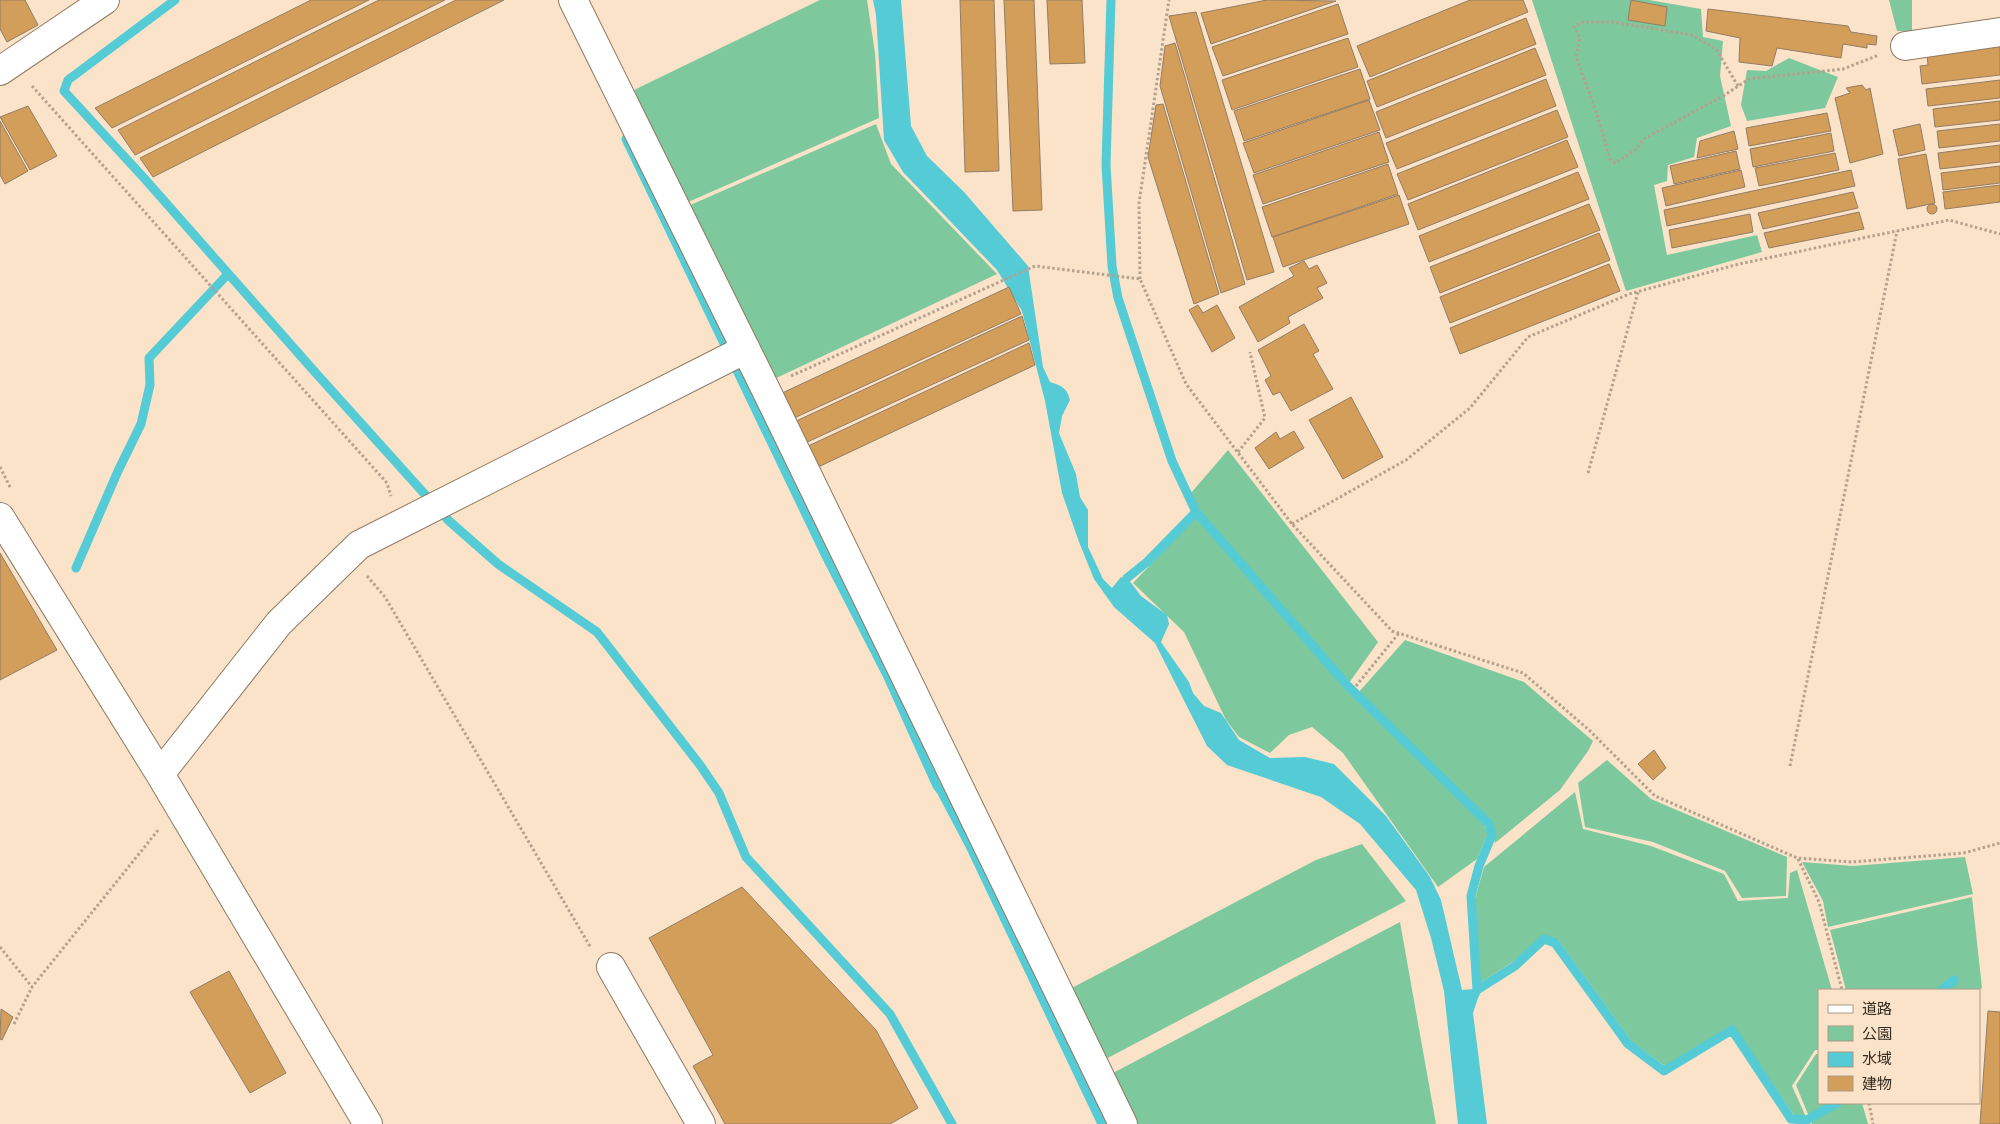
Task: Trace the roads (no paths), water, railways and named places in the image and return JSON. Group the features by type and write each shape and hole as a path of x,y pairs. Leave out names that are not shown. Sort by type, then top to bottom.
{"street":[{"path":"6,67 105,0"},
{"path":"573,0 746,349 1122,1124"},
{"path":"1905,46 2000,32"},
{"path":"160,774 279,623 359,545 746,349"},
{"path":"0,517 160,774 368,1124"},
{"path":"611,967 702,1124"}],"water":[{"path":"873,0 901,0 911,126 927,156 964,192 1028,266 1043,367 1050,382 1063,388 1070,400 1062,416 1059,433 1076,474 1080,497 1088,510 1088,547 1103,579 1112,588 1121,577 1129,580 1141,596 1167,615 1169,624 1161,642 1189,682 1193,693 1204,706 1221,713 1239,740 1270,758 1305,757 1334,764 1386,816 1430,877 1441,900 1462,990 1474,989 1480,992 1473,1013 1487,1124 1458,1124 1444,991 1431,938 1416,890 1360,824 1321,797 1227,765 1207,746 1155,643 1114,607 1094,579 1062,493 1045,401 1022,311 997,270 903,172 884,140 876,15"}],"waterway":[{"path":"175,0 68,80 64,91 144,178 448,520 498,564 597,632 700,765 719,793 746,857 890,1014 952,1124"},
{"path":"1111,0 1106,165 1112,266 1118,298 1172,461 1196,512 1346,684 1489,824 1492,835 1479,866 1471,896 1477,990 1471,1001"},
{"path":"626,139 826,556 887,675 937,786 971,848 1102,1124"},
{"path":"76,568 118,471 141,424 150,385 149,358 228,274"},
{"path":"1127,578 1147,562 1196,512"},
{"path":"1477,990 1515,966 1544,939 1555,943 1628,1044 1664,1071 1732,1030 1791,1119 1807,1120 1835,1104"},
{"path":"1943,989 1954,980"}]}
